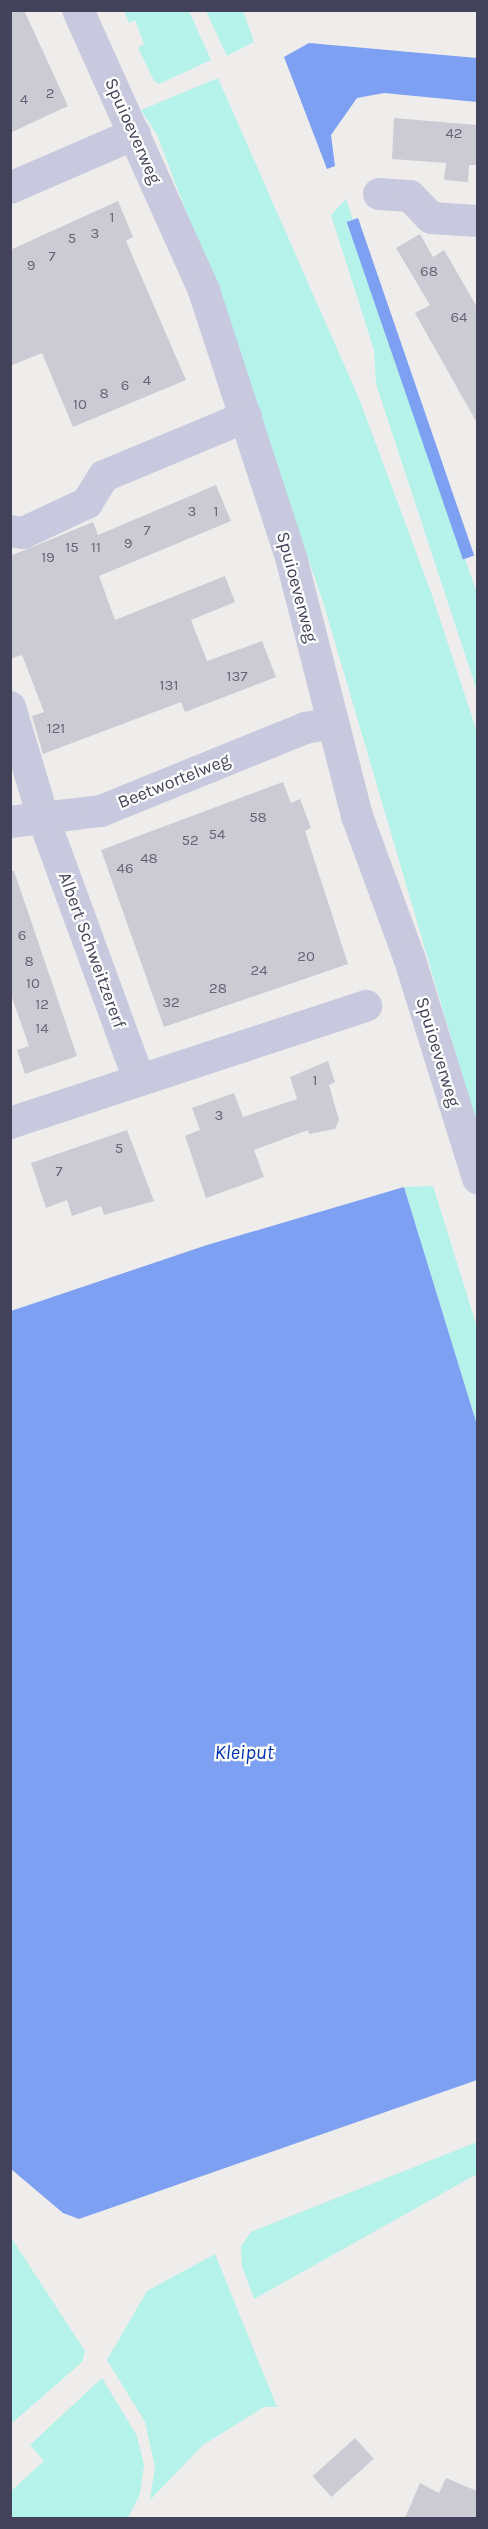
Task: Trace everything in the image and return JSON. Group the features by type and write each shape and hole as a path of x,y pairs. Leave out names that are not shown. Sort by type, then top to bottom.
{"street":[{"name":"Spuioeverweg","path":"78,10 204,291 292,561 357,816 409,957 477,1178"},
{"path":"10,188 135,134"},
{"path":"379,194 410,196 431,218 477,221"},
{"path":"10,531 23,533 87,503 104,476 246,417"},
{"name":"Albert Schweitzererf","path":"10,706 44,820 139,1080"},
{"name":"Beetwortelweg","path":"10,822 44,820 101,811 305,728 334,723"},
{"path":"10,1123 366,1006"}],"shaded area":[{"path":"124,11 189,11 211,60 159,84 154,81 138,48 144,44 135,20 129,23"},
{"path":"206,11 243,11 254,42 227,56"},
{"path":"218,78 360,401 432,595 477,732 477,1126 324,605 229,324 157,135 141,110"},
{"path":"346,199 353,220 347,223 477,593 477,691 376,384 374,350 331,215"},
{"path":"433,1186 477,1327 477,1425 404,1187"},
{"path":"477,2142 477,2174 254,2299 242,2266 241,2246 251,2232"},
{"path":"10,2236 85,2351 82,2362 11,2424"},
{"path":"215,2254 277,2407 264,2407 203,2445 150,2500 155,2467 145,2422 107,2360 147,2291"},
{"path":"102,2378 137,2436 144,2465 140,2494 128,2518 11,2518 11,2491 44,2461 30,2445"}],"water":[{"path":"309,43 477,58 477,102 384,93 357,98 331,135 335,166 327,169 284,57"},
{"path":"358,218 474,556 463,559 347,222"},
{"name":"Kleiput","path":"404,1187 477,1425 477,2080 79,2219 63,2213 11,2169 11,1311 207,1245"}],"building":[{"path":"10,10 24,10 68,106 10,133"},
{"path":"394,118 477,125 477,165 469,165 468,182 444,180 446,163 392,159"},
{"path":"118,201 133,237 126,241 186,380 73,427 42,353 10,366 10,250"},
{"path":"420,234 433,257 444,250 477,307 477,423 415,313 430,305 396,248"},
{"path":"216,485 231,521 99,576 115,620 225,576 235,602 191,620 207,661 262,641 276,677 185,712 181,702 43,754 32,716 44,712 22,655 10,659 10,556 93,522 98,535"},
{"path":"283,782 291,803 300,799 311,828 305,831 348,964 164,1027 101,850"},
{"path":"10,871 14,871 77,1056 25,1074 17,1050 29,1046 10,992"},
{"path":"328,1061 335,1082 329,1085 339,1120 335,1129 309,1134 308,1130 254,1150 264,1177 206,1198 185,1136 200,1130 192,1108 234,1093 243,1117 297,1099 290,1077"},
{"path":"127,1130 154,1201 104,1215 101,1206 72,1216 67,1200 46,1208 31,1163"},
{"path":"355,2438 374,2459 331,2497 313,2476"},
{"path":"446,2478 477,2491 477,2518 405,2518 420,2483 439,2493"}]}
